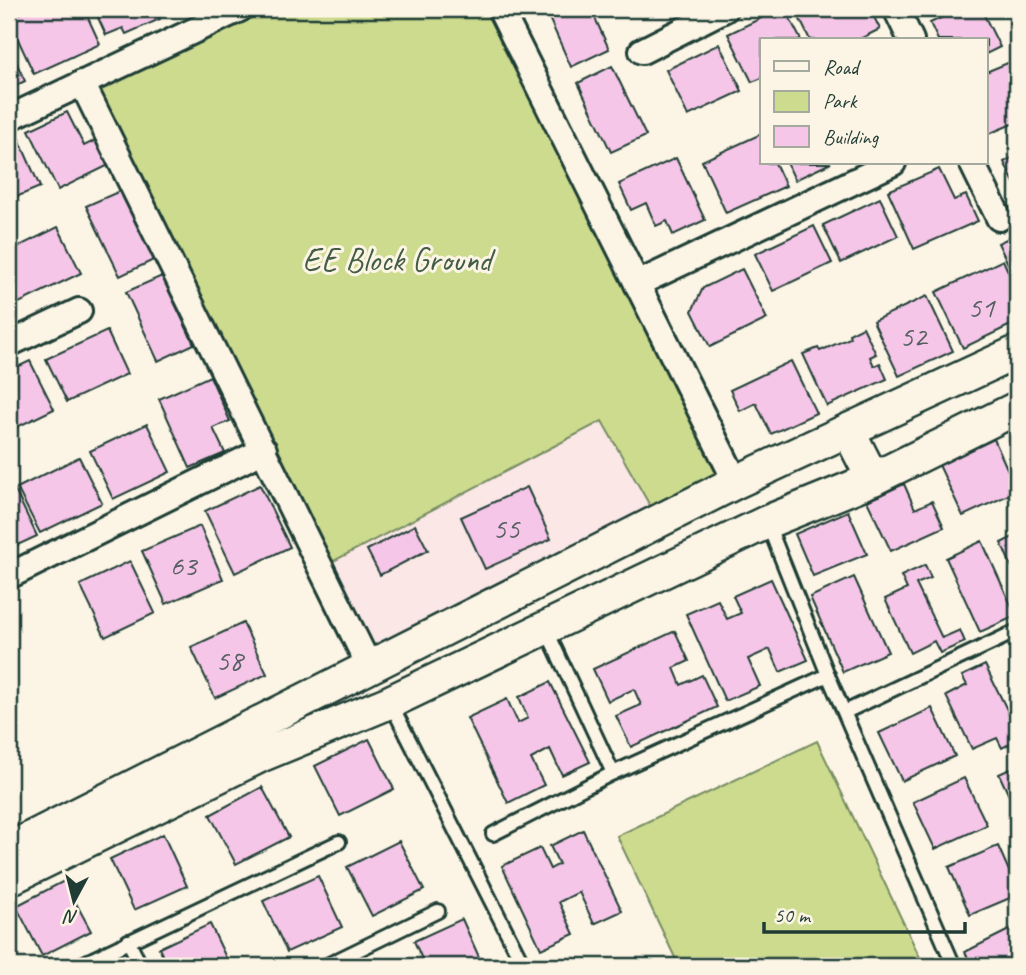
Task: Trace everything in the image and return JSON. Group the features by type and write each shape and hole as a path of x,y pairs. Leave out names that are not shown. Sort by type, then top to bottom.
{"street":[{"path":"9,118 240,9"},
{"path":"500,9 736,482"},
{"path":"642,51 725,9"},
{"path":"896,9 911,38"},
{"path":"82,83 369,666"},
{"path":"637,284 891,164"},
{"path":"972,164 999,218"},
{"path":"9,344 79,311"},
{"path":"9,849 736,482 1017,352"},
{"path":"9,879 262,755 390,702 767,522 873,479 1017,408"},
{"path":"848,430 873,479"},
{"path":"9,576 264,450"},
{"path":"248,727 262,755"}],"lane":[{"path":"767,522 828,675 954,966"},
{"path":"546,629 613,773"},
{"path":"845,712 1017,631"},
{"path":"493,834 613,773 828,675"},
{"path":"390,702 524,966"},
{"path":"78,966 339,842"},
{"path":"325,966 438,911"},
{"path":"128,941 141,966"}],"shaded area":[{"path":"603,421 653,511 375,654 330,563"}],"green space":[{"name":"EE Block Ground","path":"267,9 490,9 722,477 653,511 602,421 330,563 94,89"},
{"path":"817,741 924,966 679,966 617,836"}],"building":[{"path":"29,9 84,9 100,44 34,74 9,20"},
{"path":"94,9 163,9 157,12 160,19 126,34 123,28 106,35"},
{"path":"545,9 591,9 609,49 571,67"},
{"path":"785,9 800,38 760,38 760,79 752,82 728,34"},
{"path":"795,9 870,9 880,29 862,38 809,38"},
{"path":"960,9 981,9 1000,47 988,53 988,38 937,38 930,23"},
{"path":"719,44 742,91 688,116 666,70"},
{"path":"9,47 25,81 9,89"},
{"path":"1010,62 1017,80 1017,122 988,134 988,71"},
{"path":"612,66 646,136 611,152 578,83"},
{"path":"67,112 84,146 100,138 113,163 58,190 29,130"},
{"path":"760,134 760,164 775,164 786,186 726,213 702,161"},
{"path":"18,137 40,187 9,200 9,141"},
{"path":"1017,155 1017,189 1004,162"},
{"path":"676,158 705,220 673,235 667,221 656,226 646,203 631,210 619,184"},
{"path":"787,164 829,164 795,180"},
{"path":"939,169 954,200 966,195 978,221 914,249 888,191"},
{"path":"129,187 162,256 120,276 86,206"},
{"path":"880,198 898,236 841,263 823,225"},
{"path":"814,226 832,263 773,291 755,254"},
{"path":"58,227 81,273 19,303 9,283 9,251"},
{"path":"1017,234 1017,282 998,243"},
{"path":"1003,260 1017,291 1017,322 963,348 936,292"},
{"path":"742,269 767,319 710,347 692,311 703,288"},
{"path":"162,276 194,344 158,361 126,292"},
{"path":"927,296 953,351 899,376 873,321"},
{"path":"863,327 876,354 870,357 874,366 880,363 887,379 827,406 803,354 818,348 820,351 850,338 849,334"},
{"path":"107,331 127,374 67,402 46,359"},
{"path":"30,361 54,409 9,431 9,371"},
{"path":"791,361 816,413 771,434 756,403 740,411 730,390"},
{"path":"210,376 230,421 213,428 225,453 190,468 159,399"},
{"path":"147,424 170,472 113,499 90,451"},
{"path":"994,439 1017,491 963,516 939,465"},
{"path":"79,457 102,503 40,533 17,488"},
{"path":"904,484 915,509 932,501 944,527 891,551 867,501"},
{"path":"260,485 290,547 235,573 205,511"},
{"path":"13,486 37,536 9,549 9,488"},
{"path":"527,487 551,539 485,569 461,517"},
{"path":"848,511 867,554 813,576 795,534"},
{"path":"415,525 428,550 380,575 367,550"},
{"path":"200,526 223,579 166,604 142,551"},
{"path":"1017,535 1017,578 1001,543"},
{"path":"982,541 1016,616 980,632 946,558"},
{"path":"130,561 155,613 105,637 80,585"},
{"path":"925,565 931,578 916,584 942,638 960,630 965,642 940,653 934,641 910,653 885,599 907,589 901,576"},
{"path":"854,577 888,652 843,672 810,597"},
{"path":"771,579 808,660 780,672 770,649 748,659 760,686 725,701 686,614 718,600 727,619 741,613 733,596"},
{"path":"243,623 267,674 215,698 191,647"},
{"path":"675,631 689,661 674,668 681,685 702,675 717,707 631,747 616,716 641,705 634,689 608,701 593,669"},
{"path":"985,665 1017,730 1017,740 1002,748 997,738 972,749 946,696 967,685 962,676"},
{"path":"550,682 590,762 562,775 550,749 531,759 544,785 508,803 467,718 507,699 518,723 528,718 519,697"},
{"path":"932,708 955,756 902,781 879,733"},
{"path":"369,739 394,789 340,816 315,766"},
{"path":"1017,766 1017,813 999,774"},
{"path":"964,778 987,825 935,849 913,802"},
{"path":"262,787 289,837 236,864 210,815"},
{"path":"583,830 622,911 594,924 579,892 559,902 574,934 541,949 502,866 540,848 550,869 559,864 550,846"},
{"path":"163,834 187,886 134,910 110,859"},
{"path":"399,841 424,890 372,916 347,867"},
{"path":"998,846 1017,889 1017,895 970,915 949,867"},
{"path":"318,876 342,927 287,952 263,901"},
{"path":"64,881 91,931 42,956 16,906"},
{"path":"462,919 483,966 425,966 414,941"},
{"path":"210,924 230,966 167,966 159,948"},
{"path":"1015,927 1017,966 972,966 965,952"}]}
